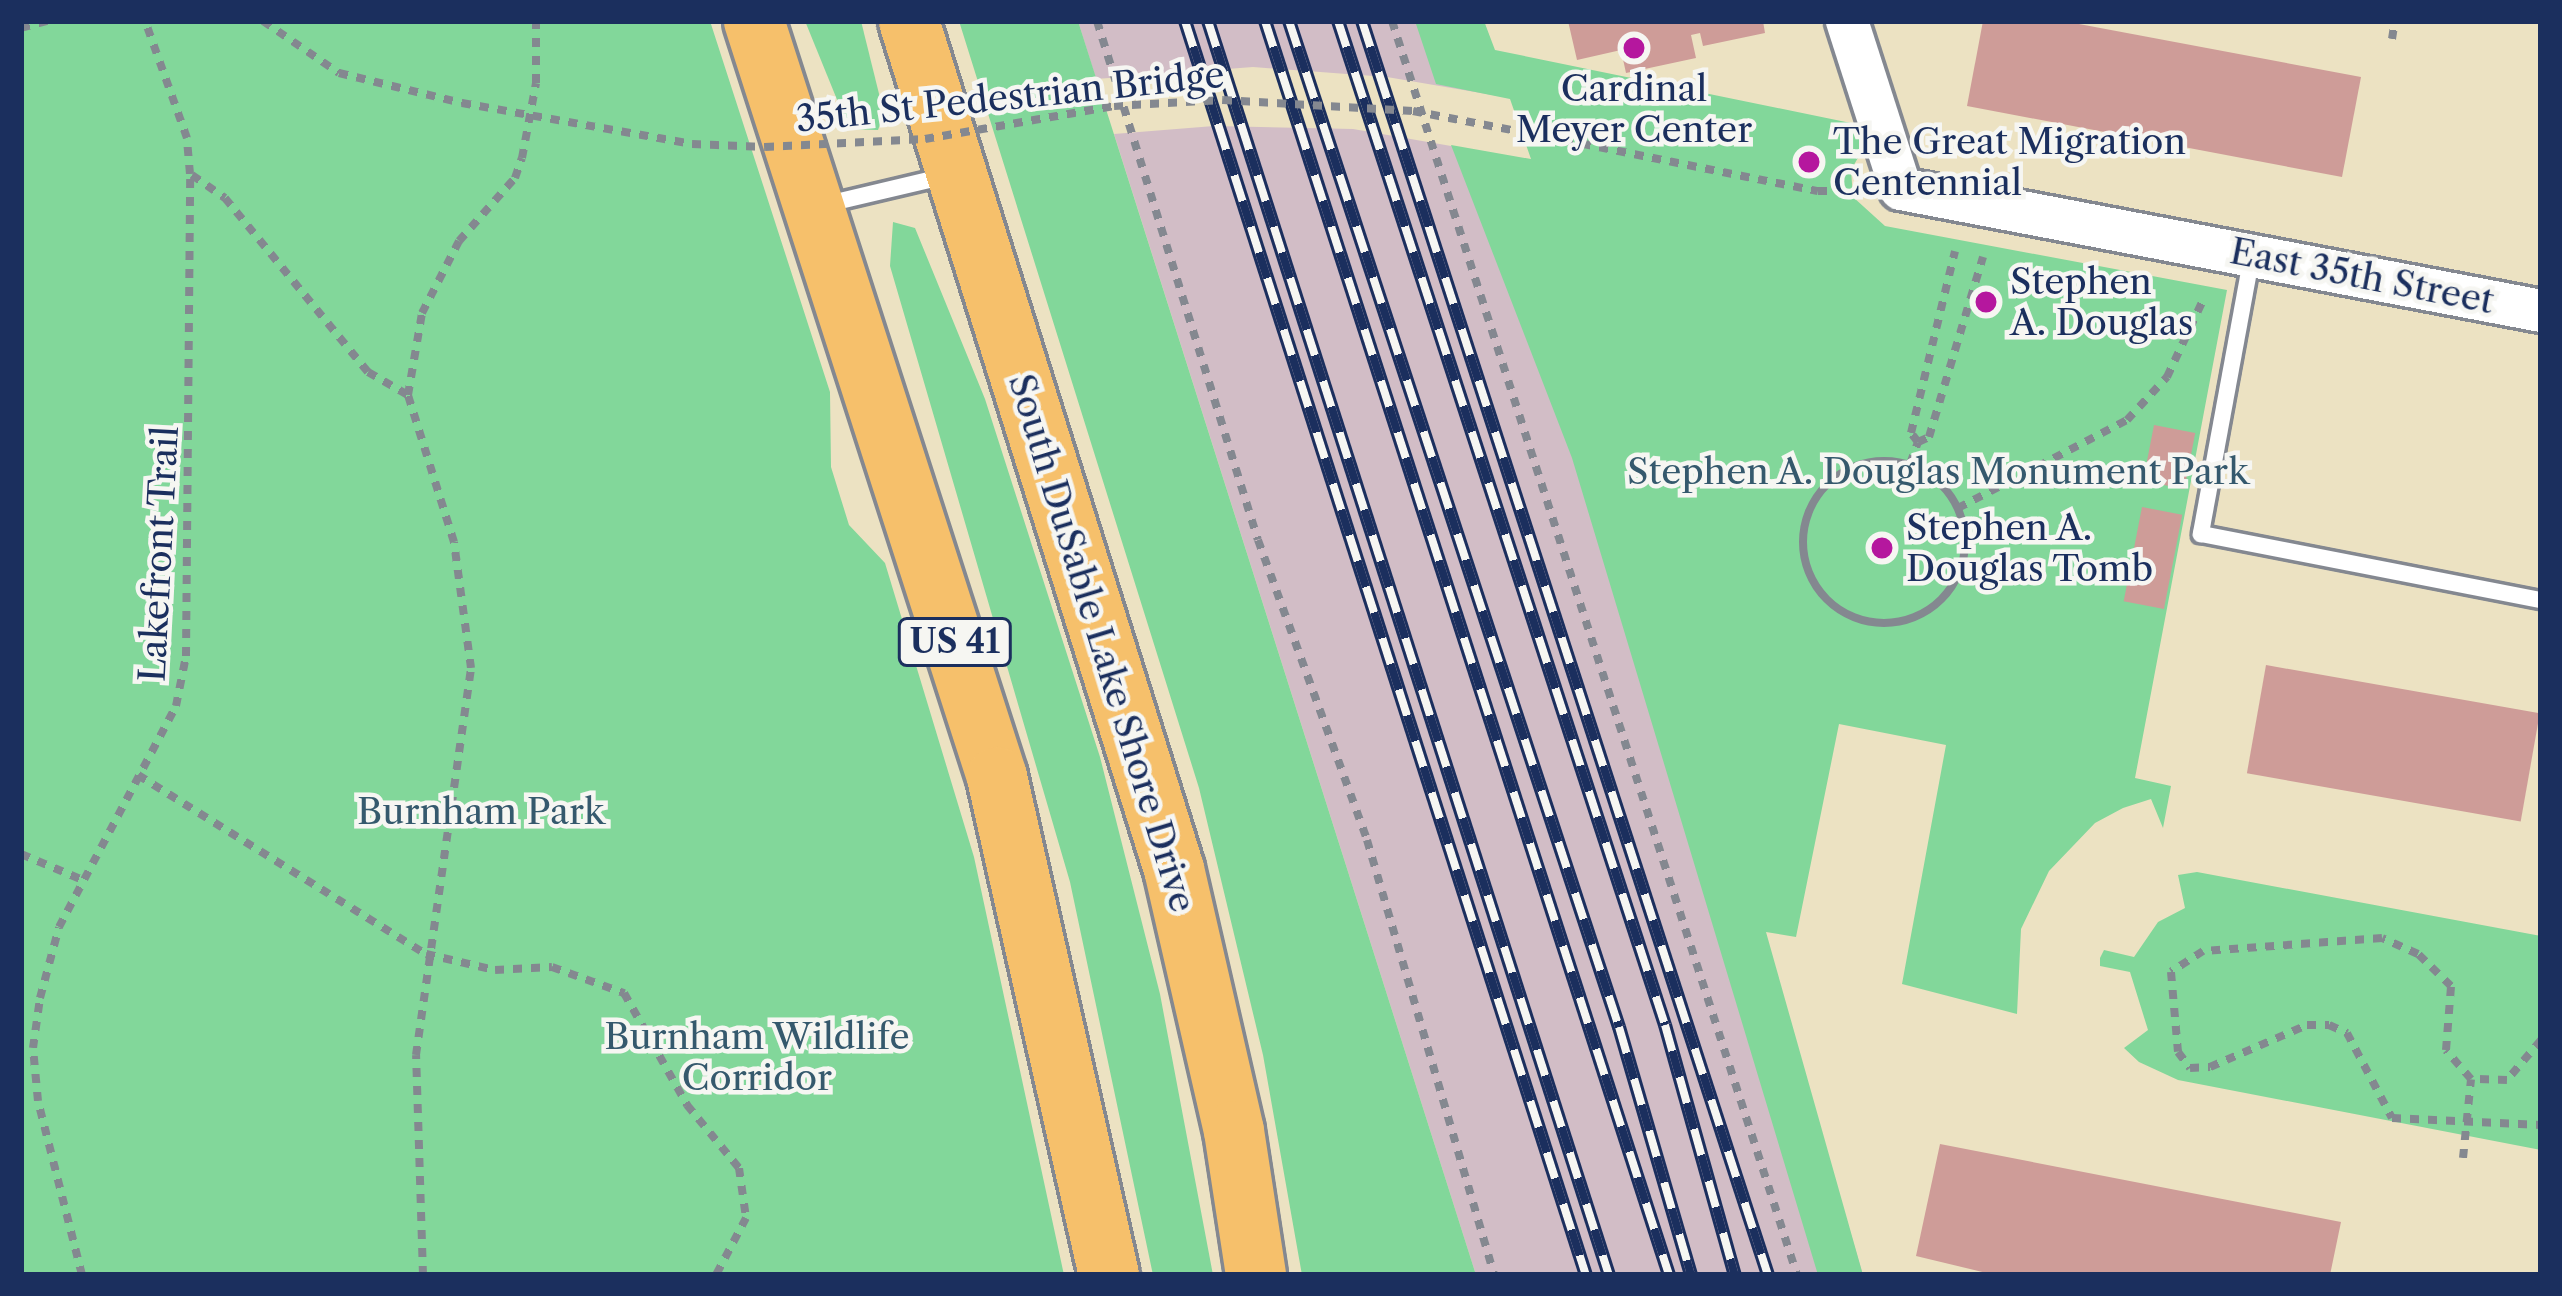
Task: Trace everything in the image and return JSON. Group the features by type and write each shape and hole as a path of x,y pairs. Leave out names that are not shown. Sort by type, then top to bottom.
{"highway":[{"name":"US 41","path":"754,21 997,777 1109,1275"},
{"name":"South DuSable Lake Shore Drive","path":"909,21 1174,869 1234,1130 1256,1275"}],"street":[{"path":"1847,21 1900,189"},
{"name":"East 35th Street","path":"1900,189 2541,311"}],"lane":[{"path":"815,207 956,173"},
{"path":"2252,254 2200,534 2541,600"}],"path":[{"path":"21,28 48,21"},
{"name":"Lakefront Trail","path":"82,1275 32,1048 59,927 176,706 186,656 190,174 187,137 145,21"},
{"name":"35th St Pedestrian Bridge","path":"263,21 339,74 462,104 692,144 765,147 925,140 1114,106 1223,100 1412,111 1818,191 1900,189"},
{"path":"423,1275 416,1054 426,954 471,668 454,542 408,395 422,313 459,241 514,178 522,158 536,83 536,21"},
{"path":"1096,21 1258,539 1366,840 1494,1275"},
{"path":"1392,21 1797,1275"},
{"path":"2392,39 2395,21"},
{"path":"190,174 225,198 368,372 408,395"},
{"path":"1918,442 1911,433 1955,251"},
{"path":"1910,464 1918,442 1929,437 1983,257"},
{"path":"1958,508 2127,420 2167,377 2203,300"},
{"path":"1910,464 1946,489 1958,508 1963,562 1932,607 1880,622 1829,602 1803,554 1814,501 1855,466 1910,464"},
{"path":"138,775 426,954 495,970 552,967 623,993 687,1105 739,1168 746,1218 716,1275"},
{"path":"21,854 83,880"},
{"path":"2464,1158 2469,1119 2471,1079 2446,1050 2451,986 2400,942 2203,951 2170,972 2178,1052 2191,1068 2210,1067 2307,1024 2330,1025 2347,1033 2392,1118 2469,1119 2541,1125"},
{"path":"2471,1079 2507,1080 2541,1040"}],"shaded area":[{"path":"1078,21 1484,21 1510,98 1387,77 1253,67 1096,79"},
{"path":"1214,126 1353,129 1532,160 1863,1275 1476,1275 1114,134"}],"green space":[{"name":"Burnham Wildlife Corridor","path":"21,21 710,21 830,392 831,467 849,525 885,563 974,857 1064,1275 21,1275"},
{"path":"805,21 861,21 884,114 878,130 849,129"},
{"path":"959,21 1078,21 1476,1275 1302,1275 1263,1055 1199,788"},
{"name":"Stephen A. Douglas Monument Park","path":"1415,21 1484,21 1495,50 1875,128 1851,170 1853,197 1885,226 2227,290 2135,778 2171,786 2163,828 2151,799 2123,808 2095,823 2049,871 2021,929 2017,1014 1902,984 1946,745 1839,724 1796,937 1766,932 1863,1275 1818,1275 1572,458 1451,145 1531,159 1510,99 1436,84"},
{"path":"893,222 915,228 985,399 1100,757 1160,994 1213,1275 1153,1275 1070,882 890,266"},
{"path":"2197,872 2541,936 2541,1150 2178,1080 2139,1062 2124,1048 2148,1030 2130,972 2100,966 2100,958 2104,950 2134,957 2158,922 2185,908 2178,875"}],"building":[{"name":"Cardinal Meyer Center","path":"1568,21 1763,21 1765,33 1703,46 1700,33 1691,35 1696,58 1626,73 1621,50 1577,60"},
{"path":"1983,21 2063,21 2361,77 2342,177 1967,106"},
{"path":"2154,425 2195,433 2184,489 2143,481"},
{"path":"2142,507 2182,515 2164,609 2124,601"},
{"path":"2266,665 2540,713 2521,822 2247,773"},
{"path":"1940,1144 2341,1222 2330,1275 1995,1275 1916,1256"}],"railway":[{"path":"1185,21 1586,1275"},
{"path":"1208,21 1609,1275"},
{"path":"1265,21 1669,1275"},
{"path":"1289,21 1619,1027 1691,1275"},
{"path":"1338,21 1665,1025 1735,1275"},
{"path":"1362,21 1768,1275"}],"place":[{"name":"Cardinal Meyer Center","path":"1634,48"},
{"name":"The Great Migration Centennial","path":"1809,162"},
{"name":"Stephen A. Douglas","path":"1986,302"},
{"name":"Stephen A. Douglas Tomb","path":"1882,548"}],"park label":[{"name":"Burnham Park","path":"481,812"}]}
